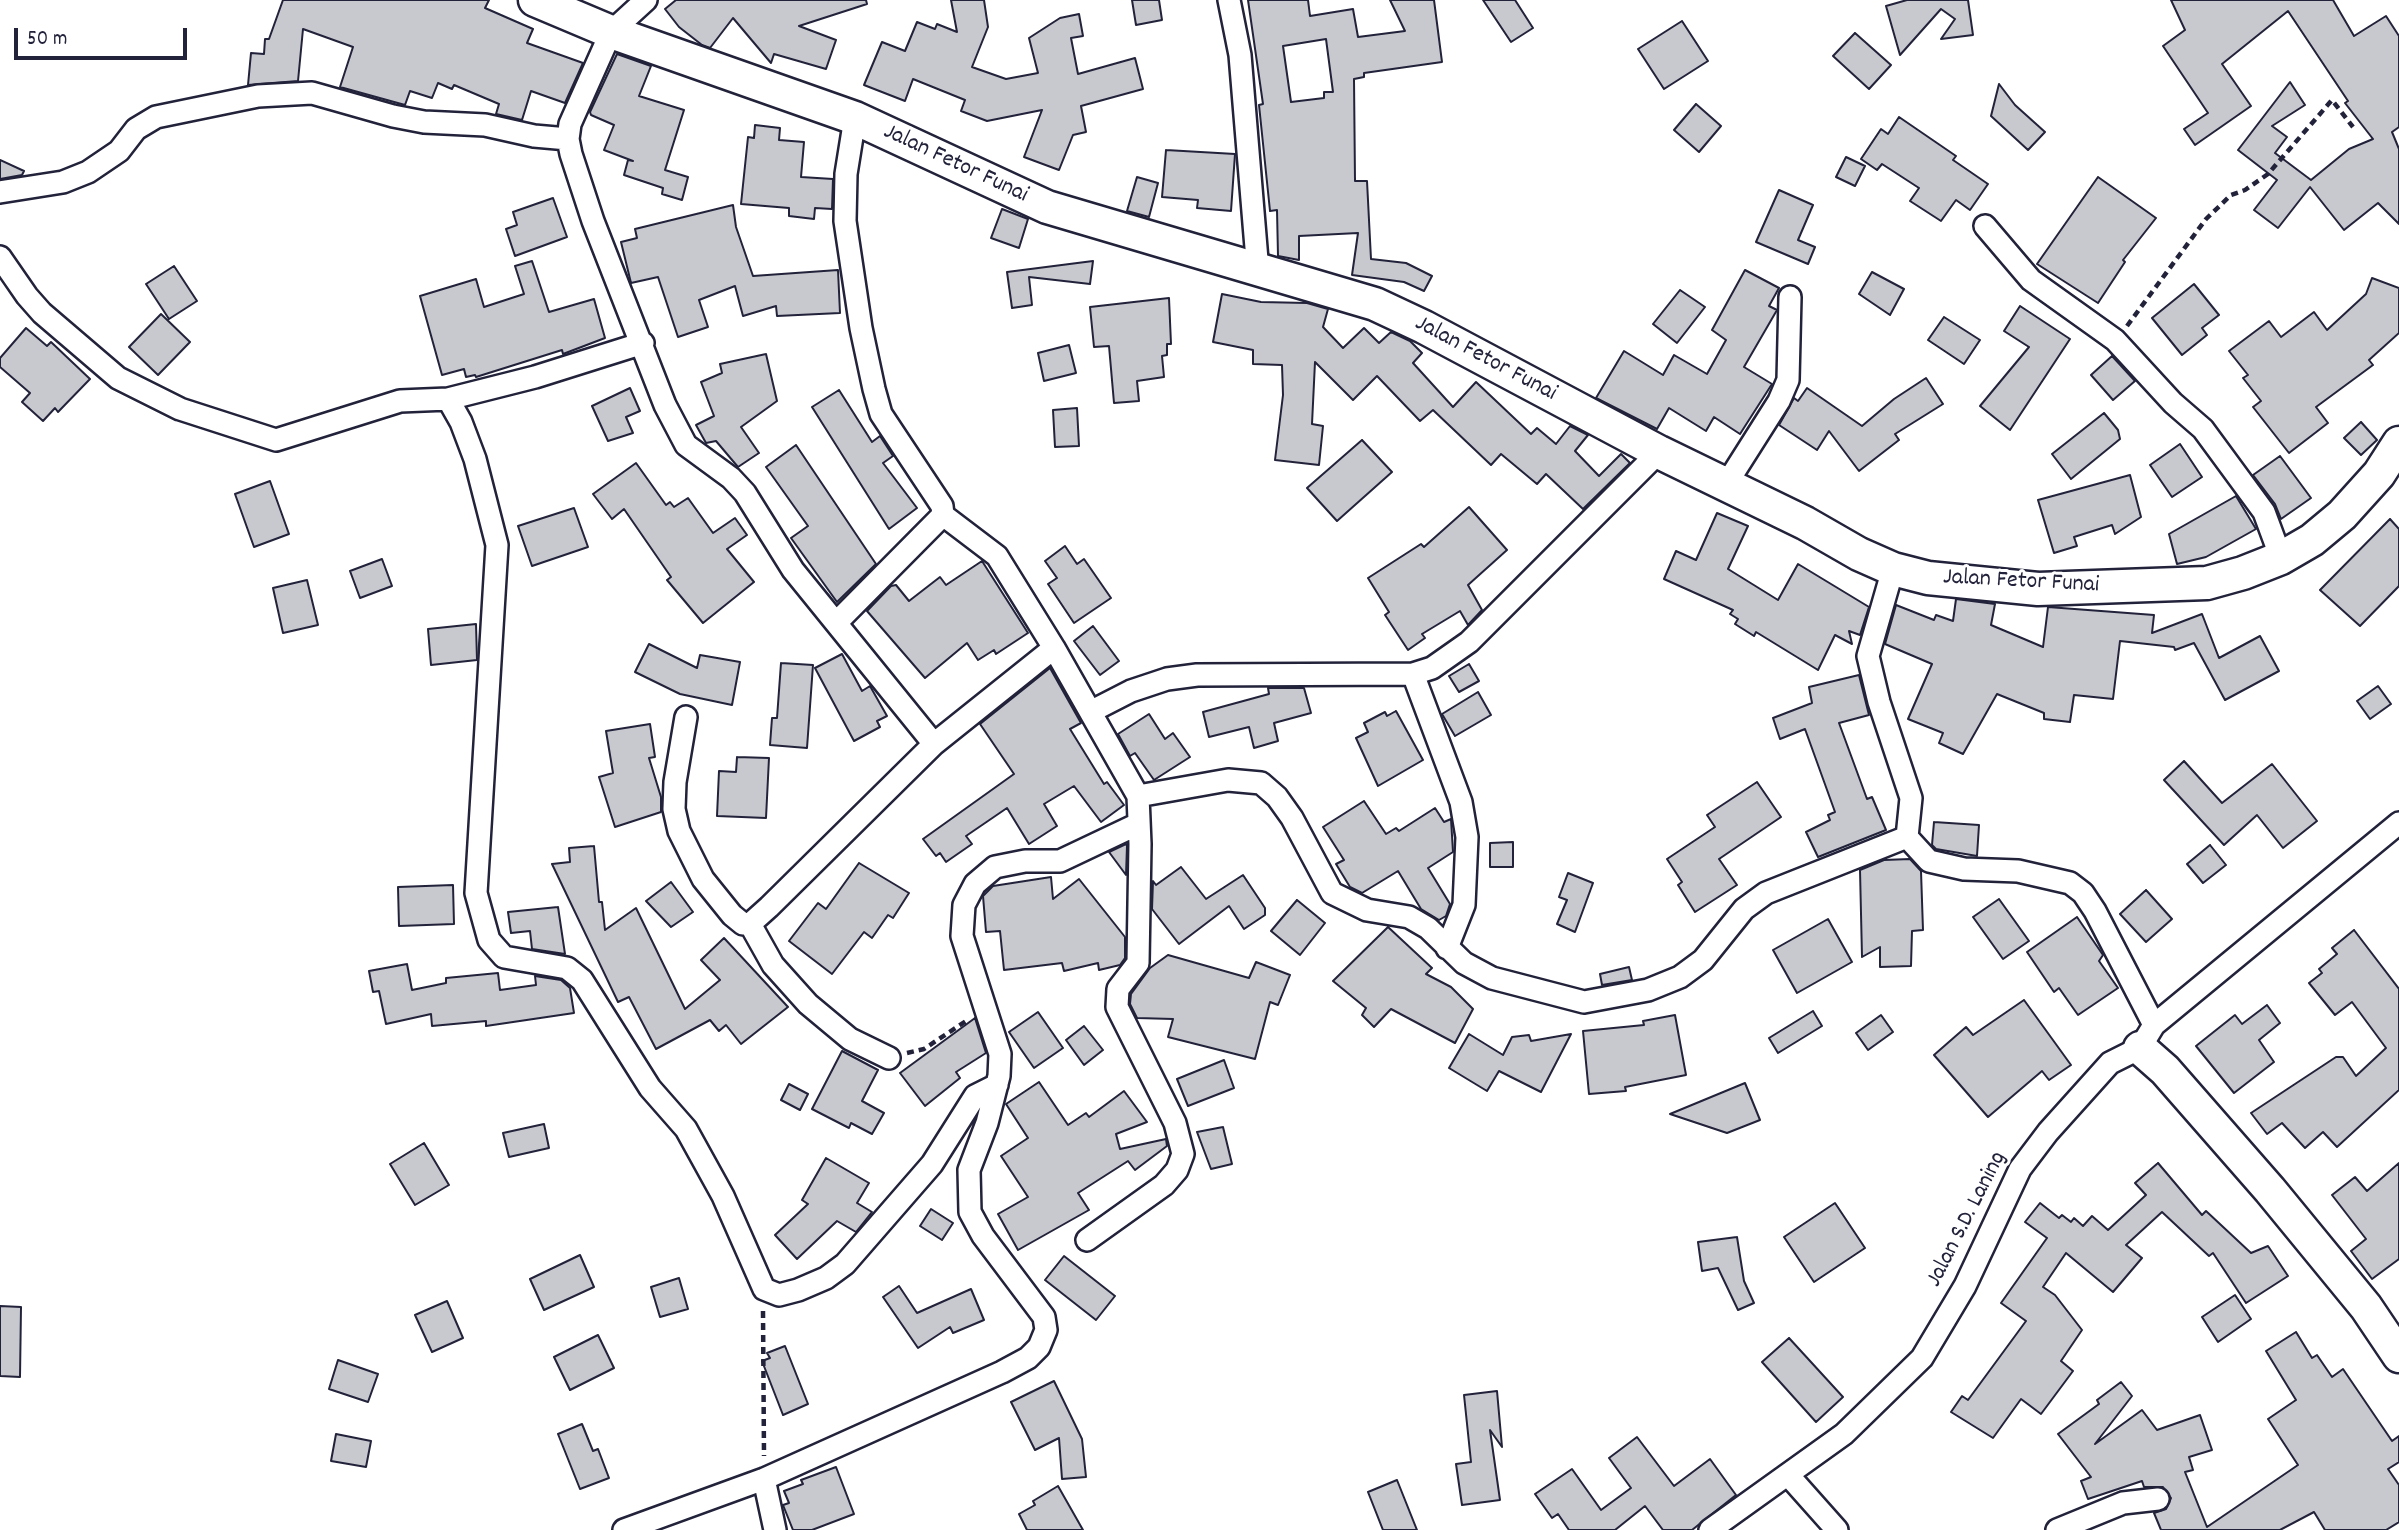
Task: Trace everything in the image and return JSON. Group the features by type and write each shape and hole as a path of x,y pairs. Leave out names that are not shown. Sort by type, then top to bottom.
{"street":[{"path":"646,0 611,32 570,124 568,139 593,221 643,343 665,405 686,445 731,478 745,494 793,570 934,744"},
{"path":"1229,0 1240,55 1258,272"},
{"name":"Jalan Fetor Funai","path":"541,1 611,32 855,118 1047,207 1258,272 1331,289 1375,304 1424,327 1659,452 1893,569 1976,585 2038,589 2207,583 2281,558 2312,540 2342,515 2379,474 2399,443"},
{"path":"0,192 64,182 88,172 119,151 136,129 156,117 258,96 312,93 393,117 424,122 485,125 534,136 568,139"},
{"path":"855,118 846,174 845,220 861,328 880,414 942,506 943,515 997,556 1092,711 1138,796 1138,962 1118,989 1117,1007 1175,1123 1184,1154 1177,1170 1164,1185 1087,1240"},
{"path":"1985,226 2031,280 2115,340 2222,452 2264,512 2281,558"},
{"path":"0,257 42,313 118,378 161,402 253,435 276,440 341,417 400,401 448,398 548,373 643,343"},
{"path":"1727,484 1779,401 1788,380 1790,297"},
{"path":"448,398 461,422 475,459 497,545 476,893 489,940 504,957 567,968 582,980 650,1088 686,1129 723,1196 764,1289 779,1295 798,1290 825,1278 845,1264 932,1164 975,1096 997,1084"},
{"path":"1092,711 1143,687 1167,679 1198,675 1413,674 1432,668 1469,642 1659,452"},
{"path":"836,623 943,515"},
{"path":"1893,569 1868,656 1879,702 1911,798 1907,837 1929,861 1964,869 2018,871 2057,879 2077,888 2095,911 2147,1036 2165,1070 2270,1190 2366,1307 2399,1356"},
{"path":"750,924 934,744 1054,648"},
{"path":"1413,674 1461,802 1467,837 1464,905 1447,948"},
{"path":"686,717 675,782 674,809 679,831 703,879 739,922 750,924"},
{"path":"1138,796 1228,780 1261,783 1277,797 1292,818 1332,893 1367,910 1409,917 1428,928 1464,963 1492,978 1584,1002 1648,990 1680,977 1703,960 1744,909 1766,893 1907,837"},
{"name":"Jalan S.D. Laning","path":"1710,1530 1789,1476 1881,1401 1922,1358 1965,1286 2020,1170 2048,1132 2110,1063 2147,1036 2399,823"},
{"path":"624,1530 764,1479 1002,1372 1028,1358 1039,1347 1046,1330 1044,1317 983,1236 970,1212 969,1170 987,1124 997,1084 1000,1054 995,1034 983,1010 962,936 964,905 975,884 995,867 1025,861 1060,861 1138,824"},
{"path":"750,924 772,965 808,1004 850,1039 889,1058"},
{"path":"1789,1476 1837,1530"},
{"path":"764,1479 775,1530"},
{"path":"2057,1530 2123,1503 2158,1499"}],"path":[{"path":"2115,340 2206,219 2231,195 2245,190 2268,174 2332,100 2353,127"},
{"path":"889,1058 924,1049 983,1010"},
{"path":"764,1289 761,1375 764,1479"}],"building":[{"path":"283,0 489,0 485,8 533,29 527,43 583,63 565,103 531,91 522,120 496,114 499,104 454,85 452,89 438,83 432,98 410,91 405,105 340,87 353,47 303,29 298,81 248,85 251,53 264,54 265,39 269,39"},
{"path":"676,0 866,0 867,4 799,26 836,40 826,69 774,54 771,63 733,18 710,48 702,45 679,27 665,9"},
{"path":"951,0 984,0 988,27 972,67 1006,79 1038,73 1029,38 1060,18 1079,14 1083,36 1071,38 1078,74 1135,58 1143,89 1081,106 1086,132 1073,135 1059,170 1024,157 1042,110 987,121 961,111 965,100 913,79 905,101 864,85 882,42 905,51 917,22 935,29 937,24 957,32"},
{"path":"1132,0 1159,0 1162,20 1136,25"},
{"path":"1248,0 1308,0 1310,16 1353,9 1358,37 1405,31 1390,0 1434,0 1442,62 1364,73 1364,77 1354,79 1355,181 1367,181 1371,259 1406,263 1432,276 1424,291 1404,282 1352,275 1358,233 1299,236 1299,260 1278,256 1277,210 1270,211 1259,105 1263,104","holes":["1326,39 1333,92 1324,92 1324,98 1291,102 1283,46"]},
{"path":"1483,0 1515,0 1533,28 1511,42"},
{"path":"1907,0 1968,0 1973,35 1941,39 1955,19 1941,9 1900,55 1886,6"},
{"path":"2171,0 2333,0 2354,36 2386,16 2399,36 2399,127 2392,132 2399,149 2399,224 2378,203 2344,230 2310,187 2278,228 2254,210 2277,180 2238,150 2290,82 2305,105 2272,126 2287,137 2275,153 2311,180 2349,149 2373,139 2345,103 2348,101 2288,11 2222,64 2251,106 2195,145 2184,129 2208,113 2163,46 2185,30"},
{"path":"1682,21 1708,61 1664,89 1638,49"},
{"path":"1855,33 1891,65 1869,89 1833,56"},
{"path":"617,54 651,66 639,96 684,110 665,170 688,177 682,200 662,194 663,188 624,175 628,160 633,161 604,150 614,125 591,115 590,112"},
{"path":"1999,84 2015,105 2045,132 2028,150 1991,116"},
{"path":"1696,104 1721,126 1699,152 1674,130"},
{"path":"1899,117 1956,156 1953,160 1988,184 1970,210 1956,200 1941,221 1910,201 1919,188 1882,164 1877,170 1861,159 1881,129 1888,134"},
{"path":"755,125 780,128 779,140 804,142 801,177 833,179 832,209 815,208 814,219 789,216 789,208 741,204 748,137 754,138"},
{"path":"1166,150 1235,154 1231,211 1197,208 1198,200 1162,197"},
{"path":"1846,157 1865,166 1855,186 1836,177"},
{"path":"0,160 24,171 22,175 0,179"},
{"path":"1137,177 1158,183 1149,217 1127,211"},
{"path":"2098,177 2156,218 2123,260 2125,262 2098,303 2037,264"},
{"path":"1779,190 1813,205 1798,240 1815,247 1808,264 1756,242"},
{"path":"553,198 567,237 515,256 506,229 517,225 513,212"},
{"path":"733,205 736,227 753,276 838,270 840,313 777,316 776,306 743,316 735,286 699,300 708,327 678,337 658,277 631,283 621,242 637,238 635,229"},
{"path":"1002,209 1028,219 1019,248 991,238"},
{"path":"532,261 549,312 594,299 605,338 563,354 562,350 476,377 466,377 464,369 442,375 420,296 476,279 484,307 524,294 515,266"},
{"path":"1093,261 1090,284 1029,277 1032,305 1012,308 1007,272"},
{"path":"174,266 197,301 169,319 146,284"},
{"path":"1745,270 1779,288 1769,306 1777,310 1744,367 1772,384 1740,434 1714,417 1706,431 1669,408 1657,429 1596,398 1624,351 1663,375 1674,355 1707,374 1726,340 1712,330"},
{"path":"1872,272 1904,289 1890,315 1859,294"},
{"path":"2372,278 2399,288 2399,333 2369,360 2373,365 2316,407 2328,423 2289,453 2253,407 2261,401 2243,378 2248,375 2229,351 2269,321 2281,337 2314,312 2327,330 2366,294"},
{"path":"2194,284 2219,315 2202,328 2207,335 2182,355 2152,318"},
{"path":"1680,290 1705,307 1677,343 1653,324"},
{"path":"1222,294 1261,302 1307,303 1328,309 1323,327 1343,348 1364,328 1379,343 1391,332 1410,341 1422,353 1413,363 1453,407 1476,382 1531,434 1537,428 1556,444 1570,426 1588,435 1575,451 1599,476 1621,454 1630,463 1583,509 1546,474 1537,484 1501,454 1491,465 1433,410 1420,421 1377,376 1353,400 1315,362 1312,424 1323,426 1319,465 1275,460 1283,395 1282,365 1253,364 1253,350 1213,342"},
{"path":"1169,298 1171,344 1167,344 1167,355 1162,356 1164,377 1137,381 1139,401 1114,403 1109,346 1094,347 1090,307"},
{"path":"2020,306 2070,339 2010,430 1980,406 2029,347 2004,331"},
{"path":"161,314 190,342 158,375 129,347"},
{"path":"1944,317 1980,340 1964,364 1928,340"},
{"path":"26,328 47,346 51,342 90,379 58,412 55,408 43,421 22,402 30,393 0,367 0,358"},
{"path":"1069,345 1076,373 1044,381 1038,353"},
{"path":"766,354 777,401 741,427 759,453 738,467 716,441 706,443 696,425 714,416 701,382 722,373 720,364"},
{"path":"2112,356 2135,381 2113,400 2091,375"},
{"path":"1926,378 1943,404 1895,434 1899,440 1859,471 1829,431 1817,450 1779,425 1794,398 1798,401 1807,388 1862,426 1894,399"},
{"path":"630,388 640,411 626,417 633,433 608,441 592,406"},
{"path":"839,390 872,442 880,436 893,456 883,463 917,508 889,529 812,407"},
{"path":"1077,408 1079,446 1055,447 1053,410"},
{"path":"2104,413 2118,430 2120,439 2071,479 2052,454"},
{"path":"2361,422 2377,440 2361,455 2344,438"},
{"path":"1362,440 1392,472 1337,521 1307,488"},
{"path":"2180,444 2202,477 2172,497 2150,465"},
{"path":"796,445 876,564 837,602 791,538 808,526 766,467"},
{"path":"2280,456 2311,498 2281,519 2275,504 2253,475"},
{"path":"636,463 666,505 670,502 674,507 688,498 713,533 735,518 747,535 727,549 754,582 703,623 667,580 671,577 624,509 612,519 593,494"},
{"path":"2130,475 2141,517 2115,534 2112,525 2074,537 2077,546 2054,553 2038,500"},
{"path":"270,481 289,534 254,547 235,494"},
{"path":"2236,496 2256,529 2206,557 2177,564 2169,534"},
{"path":"1469,507 1507,550 1468,585 1482,610 1468,625 1460,611 1422,634 1425,638 1408,650 1385,615 1389,612 1368,578 1421,544 1424,547"},
{"path":"574,508 588,547 532,566 518,526"},
{"path":"1717,513 1748,526 1728,569 1778,600 1798,564 1869,607 1860,635 1849,631 1852,644 1835,635 1818,670 1756,632 1754,636 1735,624 1738,619 1730,614 1733,610 1664,579 1676,551 1696,560"},
{"path":"2390,519 2399,529 2399,586 2360,626 2320,590"},
{"path":"1065,546 1077,564 1084,559 1111,598 1074,623 1048,584 1057,578 1045,561"},
{"path":"382,559 392,586 360,598 350,571"},
{"path":"982,561 1028,633 996,654 994,650 978,660 967,643 925,678 867,611 891,586 896,585 909,601 940,577 946,585"},
{"path":"307,580 318,625 283,633 273,588"},
{"path":"1956,599 1995,604 1991,625 2043,647 2048,607 2154,615 2152,633 2202,614 2219,658 2260,636 2279,671 2225,700 2194,643 2175,650 2174,647 2120,641 2113,699 2074,695 2070,722 2044,719 2044,713 1997,694 1963,754 1939,743 1943,733 1908,719 1932,664 1885,644 1896,605 1934,620 1936,615 1953,621"},
{"path":"476,624 477,660 431,665 428,629"},
{"path":"1093,626 1119,661 1100,675 1074,641"},
{"path":"649,644 697,668 700,655 740,662 732,705 680,694 635,672"},
{"path":"842,654 862,691 870,686 887,716 877,721 880,727 854,741 815,668"},
{"path":"781,663 813,665 807,748 770,745 772,718 777,718"},
{"path":"1469,664 1479,681 1459,692 1449,676"},
{"path":"1050,668 1081,723 1070,729 1104,784 1107,782 1124,805 1101,822 1074,786 1044,804 1057,826 1029,844 1007,808 966,836 972,844 946,862 940,853 936,856 923,839 1014,774 980,724"},
{"path":"1859,675 1869,715 1839,723 1867,799 1872,797 1886,830 1818,857 1806,832 1830,820 1828,815 1835,812 1805,729 1780,739 1773,718 1812,703 1809,687"},
{"path":"2378,686 2391,704 2370,719 2357,701"},
{"path":"1268,688 1304,688 1311,713 1274,723 1278,741 1254,748 1249,727 1209,737 1203,712 1269,694"},
{"path":"1478,692 1491,715 1455,736 1442,714"},
{"path":"1396,711 1423,760 1378,786 1356,738 1368,732 1364,723 1385,712 1387,716"},
{"path":"1149,714 1165,739 1173,733 1190,757 1154,780 1135,753 1130,756 1118,734"},
{"path":"650,724 655,757 649,758 661,797 661,812 615,827 599,777 613,773 606,731"},
{"path":"737,757 769,758 766,818 717,816 719,771 736,772"},
{"path":"2184,761 2222,803 2272,764 2317,821 2283,848 2257,815 2224,845 2164,780"},
{"path":"1757,782 1781,817 1719,859 1737,885 1695,912 1678,885 1682,882 1667,859 1715,827 1707,815"},
{"path":"1364,801 1386,834 1396,828 1399,831 1435,808 1444,822 1451,819 1453,852 1428,868 1450,904 1446,916 1439,920 1421,909 1398,871 1362,893 1350,887 1336,864 1344,860 1323,827"},
{"path":"1934,822 1979,825 1977,856 1936,849 1932,845"},
{"path":"1513,842 1513,867 1490,867 1490,843"},
{"path":"1126,844 1127,846 1126,875 1109,852"},
{"path":"2210,845 2226,865 2203,883 2187,864"},
{"path":"594,846 599,902 602,902 605,930 636,908 685,1009 720,980 701,960 724,938 788,1007 741,1044 726,1025 719,1031 710,1020 656,1049 629,997 618,1002 552,864 570,862 569,848"},
{"path":"1910,859 1921,871 1923,930 1912,931 1911,966 1880,967 1880,947 1862,957 1860,870 1884,860"},
{"path":"859,863 909,893 893,918 888,915 872,938 864,932 832,974 789,941 818,903 826,909"},
{"path":"1181,867 1206,899 1243,875 1265,908 1265,915 1244,929 1229,906 1179,944 1152,909 1153,881 1156,885"},
{"path":"1568,873 1593,883 1575,932 1557,924 1567,900 1559,897"},
{"path":"1051,877 1053,899 1079,879 1125,937 1125,958 1120,965 1099,970 1098,963 1064,971 1062,963 1004,970 1000,931 986,932 983,896 993,886"},
{"path":"671,882 693,912 671,927 646,901"},
{"path":"453,885 454,924 399,926 398,887"},
{"path":"2146,890 2172,919 2146,942 2120,914"},
{"path":"1999,899 2029,941 2003,959 1973,917"},
{"path":"1297,900 1325,923 1300,955 1271,931"},
{"path":"558,907 565,954 532,949 530,931 511,933 508,912"},
{"path":"2077,917 2103,955 2099,961 2118,988 2078,1015 2059,988 2054,992 2027,952"},
{"path":"1828,919 1852,962 1797,993 1773,950"},
{"path":"1388,927 1432,968 1426,974 1451,987 1473,1009 1455,1043 1391,1009 1374,1027 1362,1015 1366,1008 1333,981"},
{"path":"2354,930 2399,989 2399,1090 2337,1147 2323,1132 2305,1148 2282,1123 2267,1134 2251,1113 2336,1057 2343,1057 2356,1076 2386,1048 2352,1002 2335,1015 2309,983 2322,973 2319,969 2337,954 2332,948"},
{"path":"1168,955 1249,978 1256,962 1290,975 1278,1005 1270,1002 1255,1059 1168,1037 1173,1019 1137,1018 1130,1004 1131,994 1150,968"},
{"path":"407,964 412,990 446,983 446,978 498,973 500,990 536,985 535,976 561,980 570,988 574,1013 486,1026 486,1021 432,1026 431,1014 386,1024 379,991 373,992 369,971"},
{"path":"1629,967 1632,980 1602,985 1600,974"},
{"path":"2024,1000 2071,1065 2049,1080 2042,1071 1988,1117 1934,1055 1966,1027 1973,1035"},
{"path":"2267,1005 2280,1023 2259,1040 2274,1062 2234,1093 2196,1046 2235,1015 2242,1024"},
{"path":"1813,1011 1822,1026 1778,1053 1769,1038"},
{"path":"1038,1012 1063,1048 1034,1068 1009,1032"},
{"path":"1675,1015 1686,1075 1625,1087 1626,1091 1589,1094 1583,1031 1644,1025 1643,1021"},
{"path":"1881,1015 1893,1032 1868,1050 1856,1033"},
{"path":"975,1018 986,1053 956,1072 960,1078 925,1106 900,1073"},
{"path":"1084,1026 1103,1050 1084,1065 1066,1040"},
{"path":"1469,1034 1503,1055 1512,1037 1529,1035 1531,1041 1571,1034 1541,1092 1499,1071 1487,1091 1449,1068"},
{"path":"842,1051 878,1070 862,1101 884,1113 872,1134 851,1123 849,1128 812,1109"},
{"path":"1224,1060 1234,1088 1188,1106 1177,1079"},
{"path":"1039,1082 1068,1125 1086,1113 1089,1117 1124,1091 1147,1122 1116,1134 1120,1149 1166,1139 1167,1146 1135,1170 1128,1161 1078,1193 1089,1210 1018,1250 998,1214 1028,1197 1001,1156 1028,1138 1006,1104"},
{"path":"1745,1083 1760,1120 1727,1133 1670,1114"},
{"path":"789,1084 808,1094 800,1110 781,1100"},
{"path":"544,1124 549,1148 509,1157 503,1133"},
{"path":"1223,1127 1232,1164 1211,1169 1197,1132"},
{"path":"424,1143 449,1185 415,1205 390,1164"},
{"path":"826,1158 869,1183 857,1203 872,1212 856,1232 837,1221 797,1259 775,1235 808,1204 802,1200"},
{"path":"2158,1163 2202,1215 2206,1211 2251,1253 2268,1246 2288,1276 2246,1303 2213,1253 2209,1256 2162,1212 2126,1245 2142,1258 2113,1292 2066,1253 2043,1287 2055,1295 2082,1330 2061,1361 2073,1371 2041,1414 2021,1399 1993,1438 1951,1412 1962,1396 1968,1400 2026,1321 2001,1303 2047,1238 2025,1222 2040,1203 2059,1218 2062,1215 2071,1222 2074,1218 2083,1226 2092,1216 2108,1230 2146,1195 2135,1183"},
{"path":"2399,1163 2399,1259 2372,1279 2351,1251 2366,1239 2332,1195 2355,1177 2367,1191"},
{"path":"1835,1203 1865,1248 1814,1282 1784,1237"},
{"path":"931,1209 953,1223 942,1240 920,1226"},
{"path":"1737,1237 1744,1281 1754,1303 1738,1310 1718,1268 1702,1271 1698,1242"},
{"path":"580,1255 594,1287 544,1310 530,1279"},
{"path":"1064,1256 1115,1296 1096,1320 1045,1280"},
{"path":"679,1278 688,1309 660,1317 651,1287"},
{"path":"899,1286 917,1313 971,1289 984,1320 953,1333 950,1327 918,1348 883,1297"},
{"path":"2235,1295 2251,1319 2218,1342 2202,1317"},
{"path":"447,1301 463,1338 432,1352 415,1315"},
{"path":"0,1306 21,1307 20,1377 0,1376"},
{"path":"2296,1332 2312,1358 2317,1355 2332,1377 2343,1369 2392,1441 2399,1436 2399,1462 2388,1469 2399,1485 2399,1522 2386,1530 2325,1530 2314,1512 2280,1530 2161,1530 2154,1513 2166,1509 2171,1498 2163,1487 2144,1487 2142,1481 2088,1499 2081,1481 2091,1477 2058,1434 2099,1404 2097,1400 2121,1382 2132,1396 2095,1444 2142,1410 2157,1430 2200,1415 2212,1450 2189,1457 2193,1470 2185,1472 2207,1527 2298,1465 2268,1419 2296,1400 2266,1351"},
{"path":"598,1335 614,1368 570,1390 554,1357"},
{"path":"1789,1338 1843,1397 1816,1422 1762,1362"},
{"path":"785,1346 808,1404 783,1415 762,1361 770,1358 767,1353"},
{"path":"338,1360 378,1374 368,1402 329,1389"},
{"path":"1054,1381 1082,1439 1086,1477 1062,1479 1059,1438 1035,1450 1011,1402"},
{"path":"1497,1391 1502,1447 1490,1430 1500,1500 1462,1505 1456,1464 1471,1462 1464,1395"},
{"path":"582,1424 593,1451 598,1449 609,1478 580,1489 558,1434"},
{"path":"336,1434 371,1441 366,1467 331,1461"},
{"path":"1637,1437 1674,1486 1710,1459 1736,1495 1692,1530 1663,1530 1645,1506 1615,1530 1569,1530 1558,1514 1552,1518 1535,1494 1572,1469 1601,1510 1631,1488 1609,1458"},
{"path":"836,1467 854,1514 812,1530 793,1530 783,1505 789,1503 784,1491 803,1484 801,1480"},
{"path":"1397,1480 1417,1530 1383,1530 1368,1492"},
{"path":"1058,1486 1083,1530 1027,1530 1019,1514 1035,1505 1033,1501"}]}
